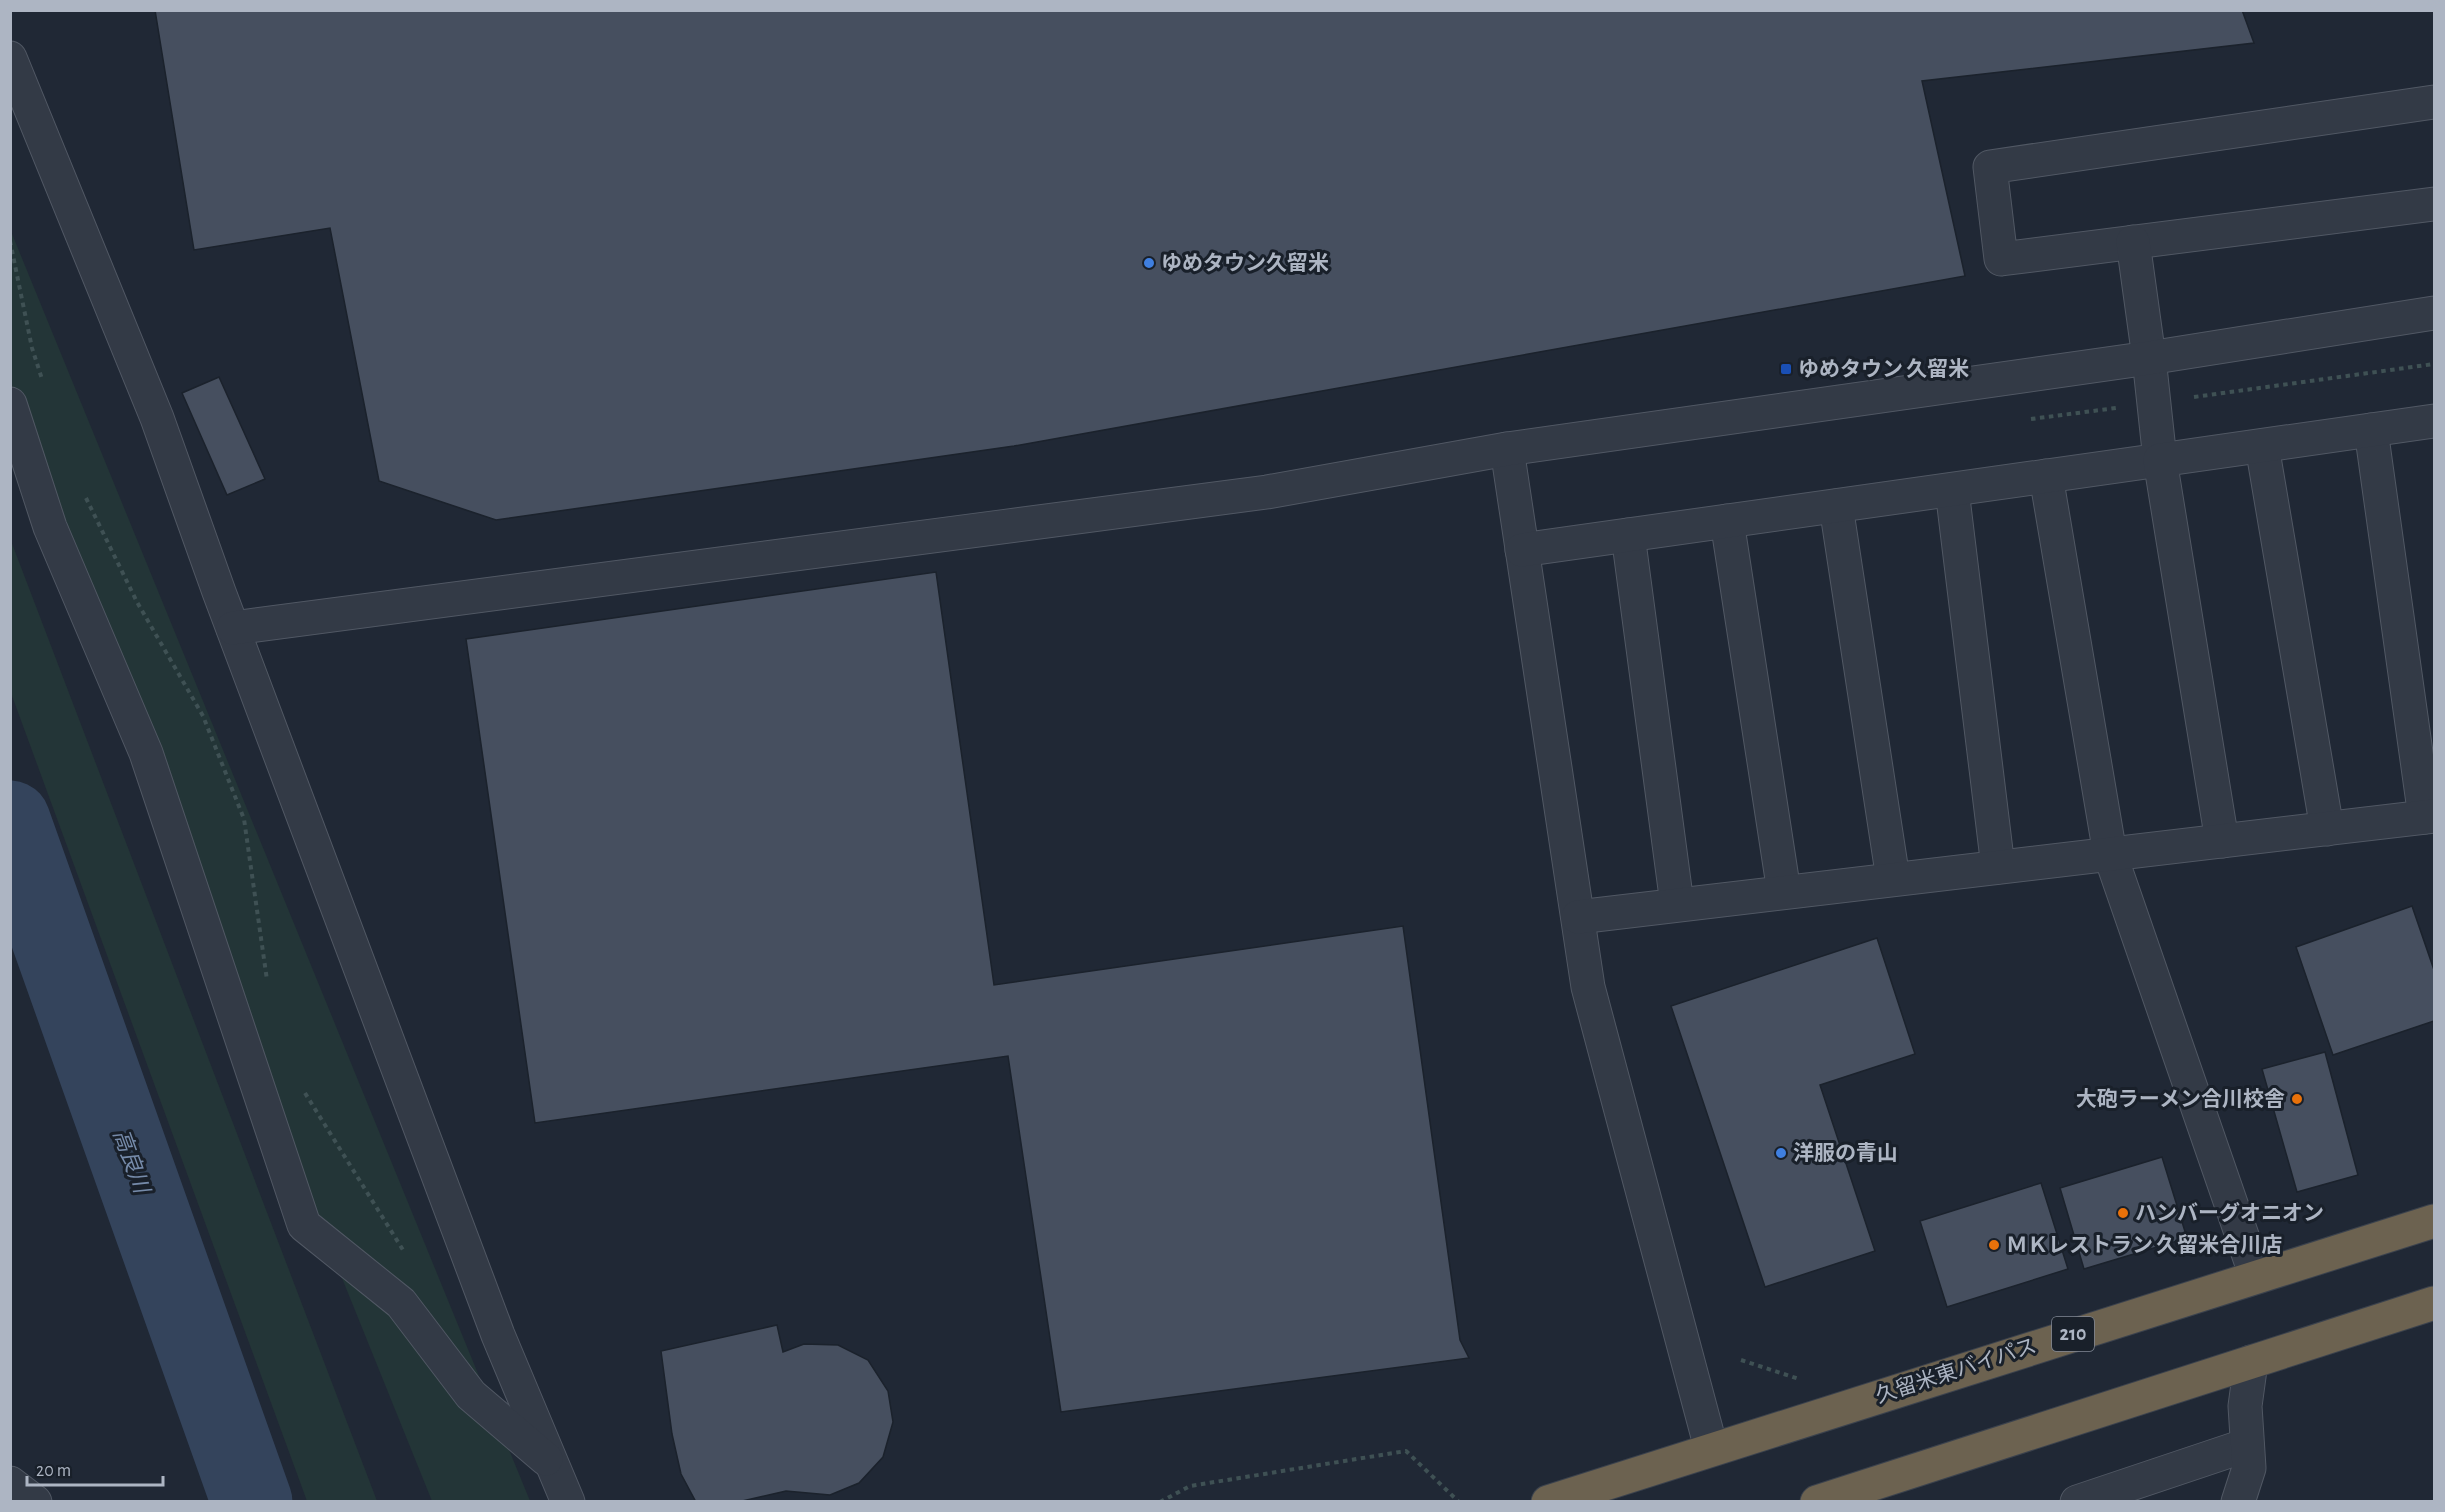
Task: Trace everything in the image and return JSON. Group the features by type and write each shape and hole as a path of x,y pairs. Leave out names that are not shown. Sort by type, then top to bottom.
{"highway":[{"name":"久留米東バイパス","path":"1548,1502 1711,1448 2434,1221"},
{"path":"1817,1502 2434,1303"}],"street":[{"path":"10,58 157,418 233,628 507,1359 568,1502"},
{"path":"2434,102 1990,167 2001,260 2434,204"},
{"path":"2133,242 2160,460 2222,841"},
{"path":"233,628 1267,492 1507,448 2149,357 2434,313"},
{"path":"10,404 50,527 146,753 304,1225 400,1303 471,1395 552,1464"},
{"path":"1522,550 2434,422"},
{"path":"1578,917 2430,817 2371,430"},
{"path":"2262,446 2327,829"},
{"path":"1507,448 1588,987 1711,1448"},
{"path":"2046,476 2110,854 2256,1276"},
{"path":"1952,490 1998,867"},
{"path":"1836,506 1893,879"},
{"path":"1727,521 1784,892"},
{"path":"1628,535 1677,904"},
{"path":"2238,1502 2249,1468 2245,1406 2251,1362"},
{"path":"2077,1502 2247,1445"},
{"path":"10,1483 36,1502"}],"path":[{"path":"10,241 32,348 46,390"},
{"path":"85,495 137,602 203,716 244,819 268,981"},
{"path":"300,1084 407,1256"},
{"path":"1160,1502 1190,1486 1406,1451 1459,1502"}],"shaded area":[{"path":"10,229 530,1501 432,1501 11,458"},
{"path":"11,541 377,1501 307,1501 11,693"}],"building":[{"name":"ゆめタウン久留米","path":"155,10 2242,10 2254,43 1922,81 1965,276 1014,446 496,520 379,481 330,228 194,250"},
{"path":"219,377 265,479 227,495 182,393"},
{"path":"936,572 994,985 1403,926 1460,1340 1469,1358 1061,1412 1008,1056 535,1123 466,639"},
{"path":"2412,906 2434,970 2434,1021 2333,1055 2296,947"},
{"name":"洋服の青山","path":"1877,938 1915,1054 1820,1085 1875,1251 1765,1287 1671,1006"},
{"path":"2325,1052 2358,1175 2297,1192 2262,1069"},
{"name":"ハンバーグオニオン","path":"2162,1157 2187,1238 2084,1269 2060,1188"},
{"name":"ＭＫレストラン 久留米合川店","path":"2041,1183 2068,1269 1947,1307 1920,1221"},
{"path":"777,1325 783,1352 804,1344 838,1345 868,1360 888,1391 893,1422 883,1457 859,1483 830,1495 786,1491 738,1502 696,1502 681,1474 672,1434 661,1351"}],"waterway":[{"name":"高良川","path":"10,821 252,1502"}],"place":[{"name":"ゆめタウン久留米","path":"1149,263"},
{"name":"ゆめタウン 久留米","path":"1786,369"},
{"name":"大砲ラーメン合川校舎","path":"2297,1099"},
{"name":"洋服の青山","path":"1781,1153"},
{"name":"ハンバーグオニオン","path":"2123,1213"},
{"name":"ＭＫレストラン 久留米合川店","path":"1994,1245"}]}
